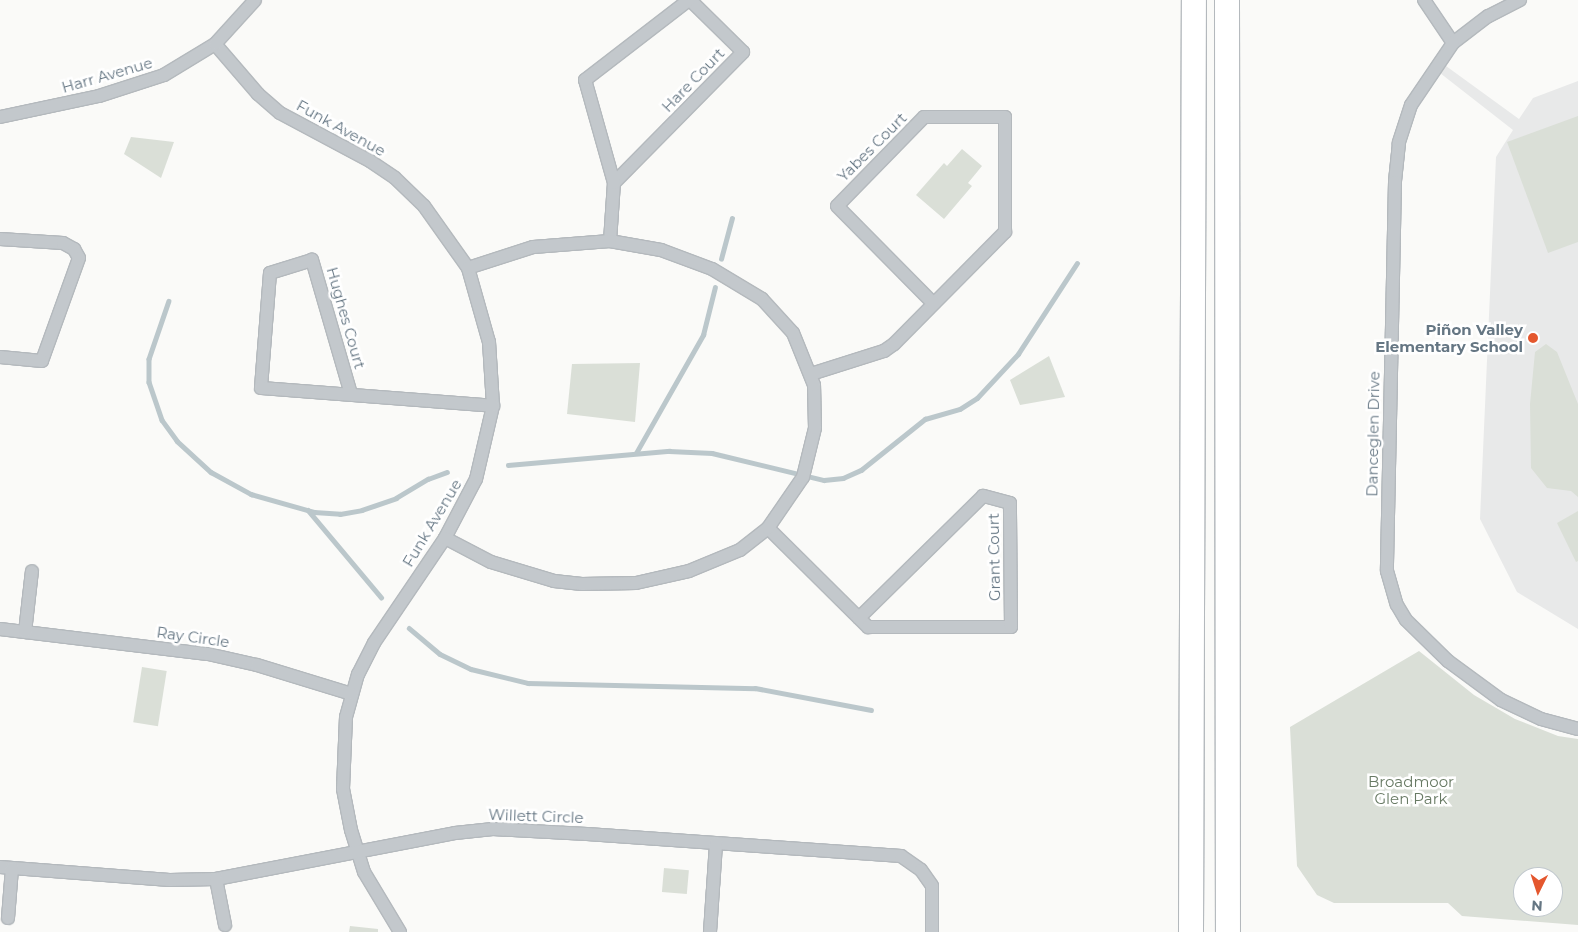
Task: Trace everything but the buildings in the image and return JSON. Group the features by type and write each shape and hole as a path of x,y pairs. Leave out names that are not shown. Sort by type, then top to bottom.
{"highway":[{"path":"1191,932 1194,0"},
{"path":"1227,0 1228,932"}],"street":[{"name":"Harr Avenue","path":"0,117 145,83 185,64 215,44 254,0"},
{"name":"Hare Court","path":"610,241 614,183 585,80 689,0 743,52 614,183"},
{"path":"1424,0 1453,43"},
{"name":"Danceglen Drive","path":"1520,0 1488,16 1453,43 1411,105 1396,162 1387,572 1397,605 1406,620 1419,636 1448,661 1508,704 1541,719 1578,729"},
{"name":"Funk Avenue","path":"215,44 258,94 280,113 370,161 395,178 424,206 468,268 489,342 493,406 476,479 445,538 374,642 352,694 346,716 343,772 347,811 356,852 376,897 400,932"},
{"name":"Yabes Court","path":"811,374 884,351 933,303 1004,232 1005,117 924,117 837,206 933,303"},
{"path":"0,239 63,243 74,249 78,258 42,361 0,357"},
{"path":"445,538 491,562 536,577 582,584 610,584 653,580 690,571 740,550 768,528 799,485 811,452 816,415 811,374 800,345 785,322 746,287 680,255 610,241 533,247 468,268"},
{"name":"Hughes Court","path":"351,394 312,260 270,273 261,388 493,406"},
{"name":"Grant Court","path":"768,528 858,618 868,627 1011,627 1010,503 983,496 858,618"},
{"path":"26,632 32,571"},
{"name":"Ray Circle","path":"0,629 208,654 257,664 352,694"},
{"name":"Willett Circle","path":"356,852 456,833 493,830 716,844 908,859 921,870 932,886 932,932"},
{"path":"710,932 716,844"},
{"path":"8,918 6,867 170,880 216,878 356,852"},
{"path":"216,878 224,925"}],"shaded area":[{"name":"Piñon Valley Elementary School","path":"1446,66 1519,119 1533,98 1578,81 1578,629 1517,592 1480,519 1496,157 1513,130 1440,73"}],"green space":[{"path":"1578,116 1578,242 1548,253 1507,142"},
{"path":"131,137 174,142 161,178 124,154"},
{"path":"962,149 982,166 968,183 972,186 944,219 916,195 944,163 947,166"},
{"path":"1546,344 1557,352 1578,404 1578,497 1571,491 1547,488 1531,468 1530,404 1535,352"},
{"path":"1049,356 1065,397 1020,405 1010,380"},
{"path":"640,363 635,422 567,414 572,364"},
{"path":"1578,511 1578,561 1576,562 1557,523"},
{"name":"Broadmoor Glen Park","path":"1419,651 1474,695 1515,719 1558,736 1578,739 1578,925 1462,916 1448,903 1334,903 1317,895 1297,866 1290,727"},
{"path":"142,667 167,671 158,726 133,722"},
{"path":"664,868 689,870 687,894 662,892"},
{"path":"350,926 378,929 378,932 349,932"}],"waterway":[{"path":"721,259 732,218"},
{"path":"508,465 669,451 712,453 824,480 843,478 861,470 925,419 960,409 977,398 1018,354 1077,263"},
{"path":"636,453 703,335 715,287"},
{"path":"169,301 149,359 149,382 162,420 177,441 211,472 251,494 314,512 340,514 362,510 396,498 428,479 447,472"},
{"path":"308,510 381,597"},
{"path":"409,628 440,654 471,669 528,683 755,688 871,710"}],"place":[{"name":"Piñon Valley Elementary School","path":"1533,338"}]}
